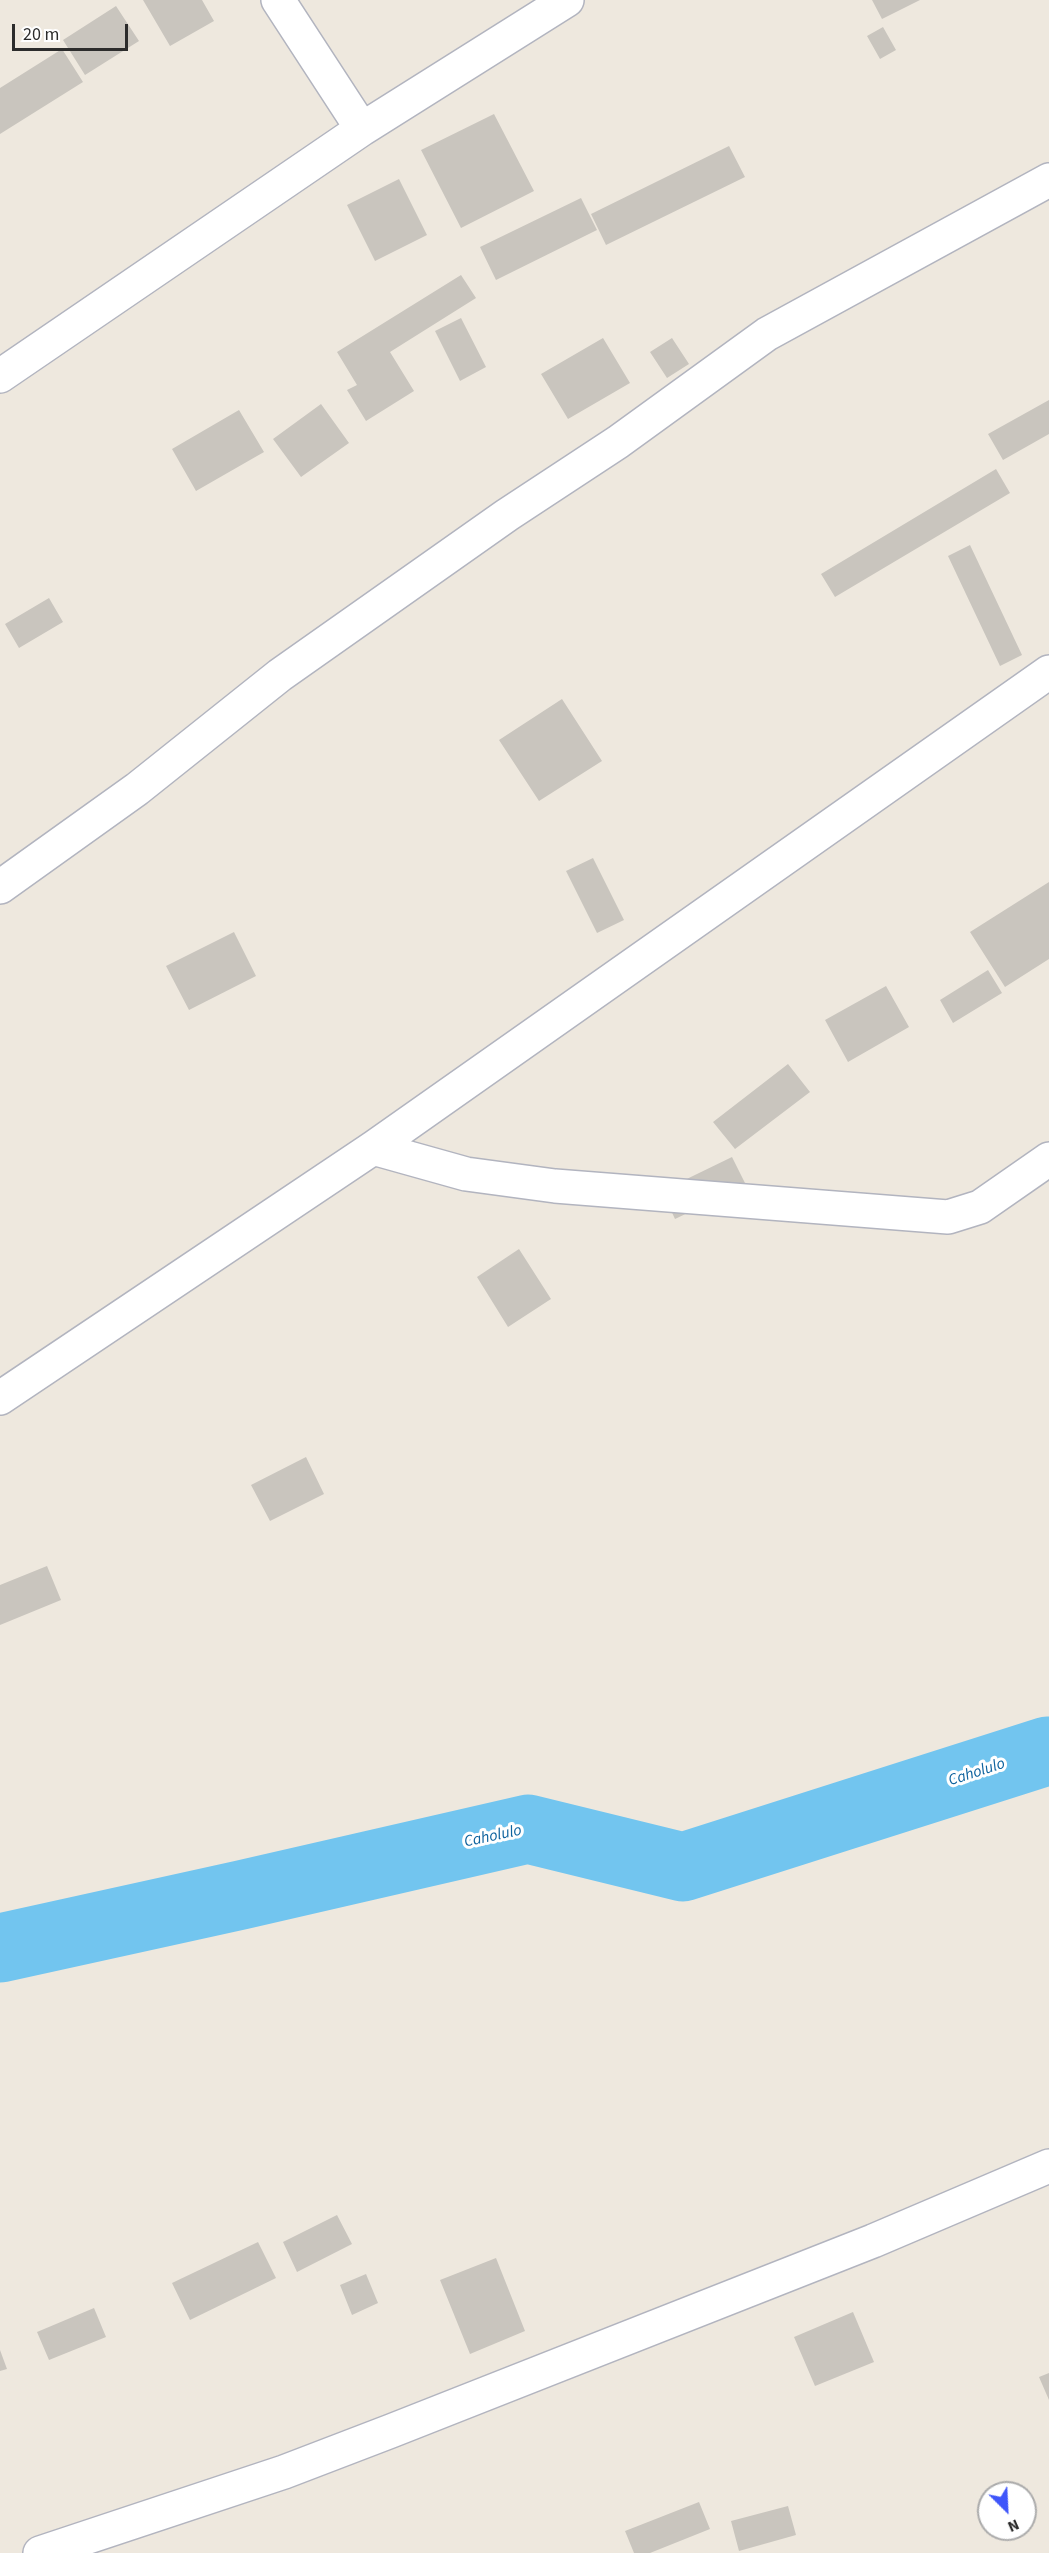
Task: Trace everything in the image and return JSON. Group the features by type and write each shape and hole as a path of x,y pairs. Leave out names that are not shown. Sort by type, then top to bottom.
{"street":[{"path":"278,0 362,129"},
{"path":"0,376 362,129 567,0"},
{"path":"0,887 136,789 280,675 507,515 618,442 767,334 1049,180"},
{"path":"0,1398 373,1148 1049,672"},
{"path":"373,1148 466,1174 555,1186 948,1216 980,1207 1049,1159"},
{"path":"40,2553 284,2472 391,2431 873,2241 1049,2166"}],"building":[{"path":"143,0 202,0 214,21 170,46"},
{"path":"872,0 920,0 882,19"},
{"path":"116,6 139,41 85,75 63,40"},
{"path":"883,27 896,50 880,59 867,36"},
{"path":"62,49 83,82 0,134 0,88"},
{"path":"494,114 534,191 461,228 421,150"},
{"path":"729,146 745,177 606,245 591,214"},
{"path":"399,179 427,235 375,261 347,205"},
{"path":"581,198 597,230 496,280 480,247"},
{"path":"461,275 476,298 390,352 414,391 366,421 347,390 357,385 337,352"},
{"path":"461,318 486,367 460,381 435,331"},
{"path":"603,338 630,383 568,419 541,374"},
{"path":"672,338 689,364 667,378 650,352"},
{"path":"1049,400 1049,434 1003,460 988,434"},
{"path":"321,404 349,443 301,477 273,439"},
{"path":"239,410 264,452 196,491 172,449"},
{"path":"996,469 1010,493 835,597 821,574"},
{"path":"970,545 1022,655 1000,666 948,556"},
{"path":"49,598 63,622 19,648 5,624"},
{"path":"562,699 602,761 539,801 499,740"},
{"path":"593,858 624,920 597,933 566,871"},
{"path":"1049,882 1049,959 1005,987 970,932"},
{"path":"234,932 256,976 189,1010 166,966"},
{"path":"988,970 1002,993 953,1023 940,1000"},
{"path":"886,986 909,1027 848,1062 825,1020"},
{"path":"788,1064 810,1092 735,1149 713,1122"},
{"path":"732,1157 746,1185 675,1219 662,1191"},
{"path":"519,1249 551,1299 508,1327 477,1277"},
{"path":"306,1457 324,1494 270,1521 251,1485"},
{"path":"47,1566 61,1600 0,1625 0,1585"},
{"path":"337,2215 352,2244 297,2272 283,2242"},
{"path":"258,2242 276,2278 190,2320 172,2283"},
{"path":"496,2258 525,2331 470,2354 440,2280"},
{"path":"366,2274 378,2303 352,2315 340,2285"},
{"path":"94,2308 106,2337 49,2360 37,2332"},
{"path":"853,2312 874,2362 815,2386 794,2337"},
{"path":"0,2350 7,2369 0,2371"},
{"path":"1049,2373 1049,2400 1039,2377"},
{"path":"699,2502 710,2529 650,2553 634,2553 625,2531"},
{"path":"788,2506 796,2535 739,2551 731,2521"}],"waterway":[{"name":"Caholulo","path":"0,1948 528,1829 683,1867 1047,1751"}]}
